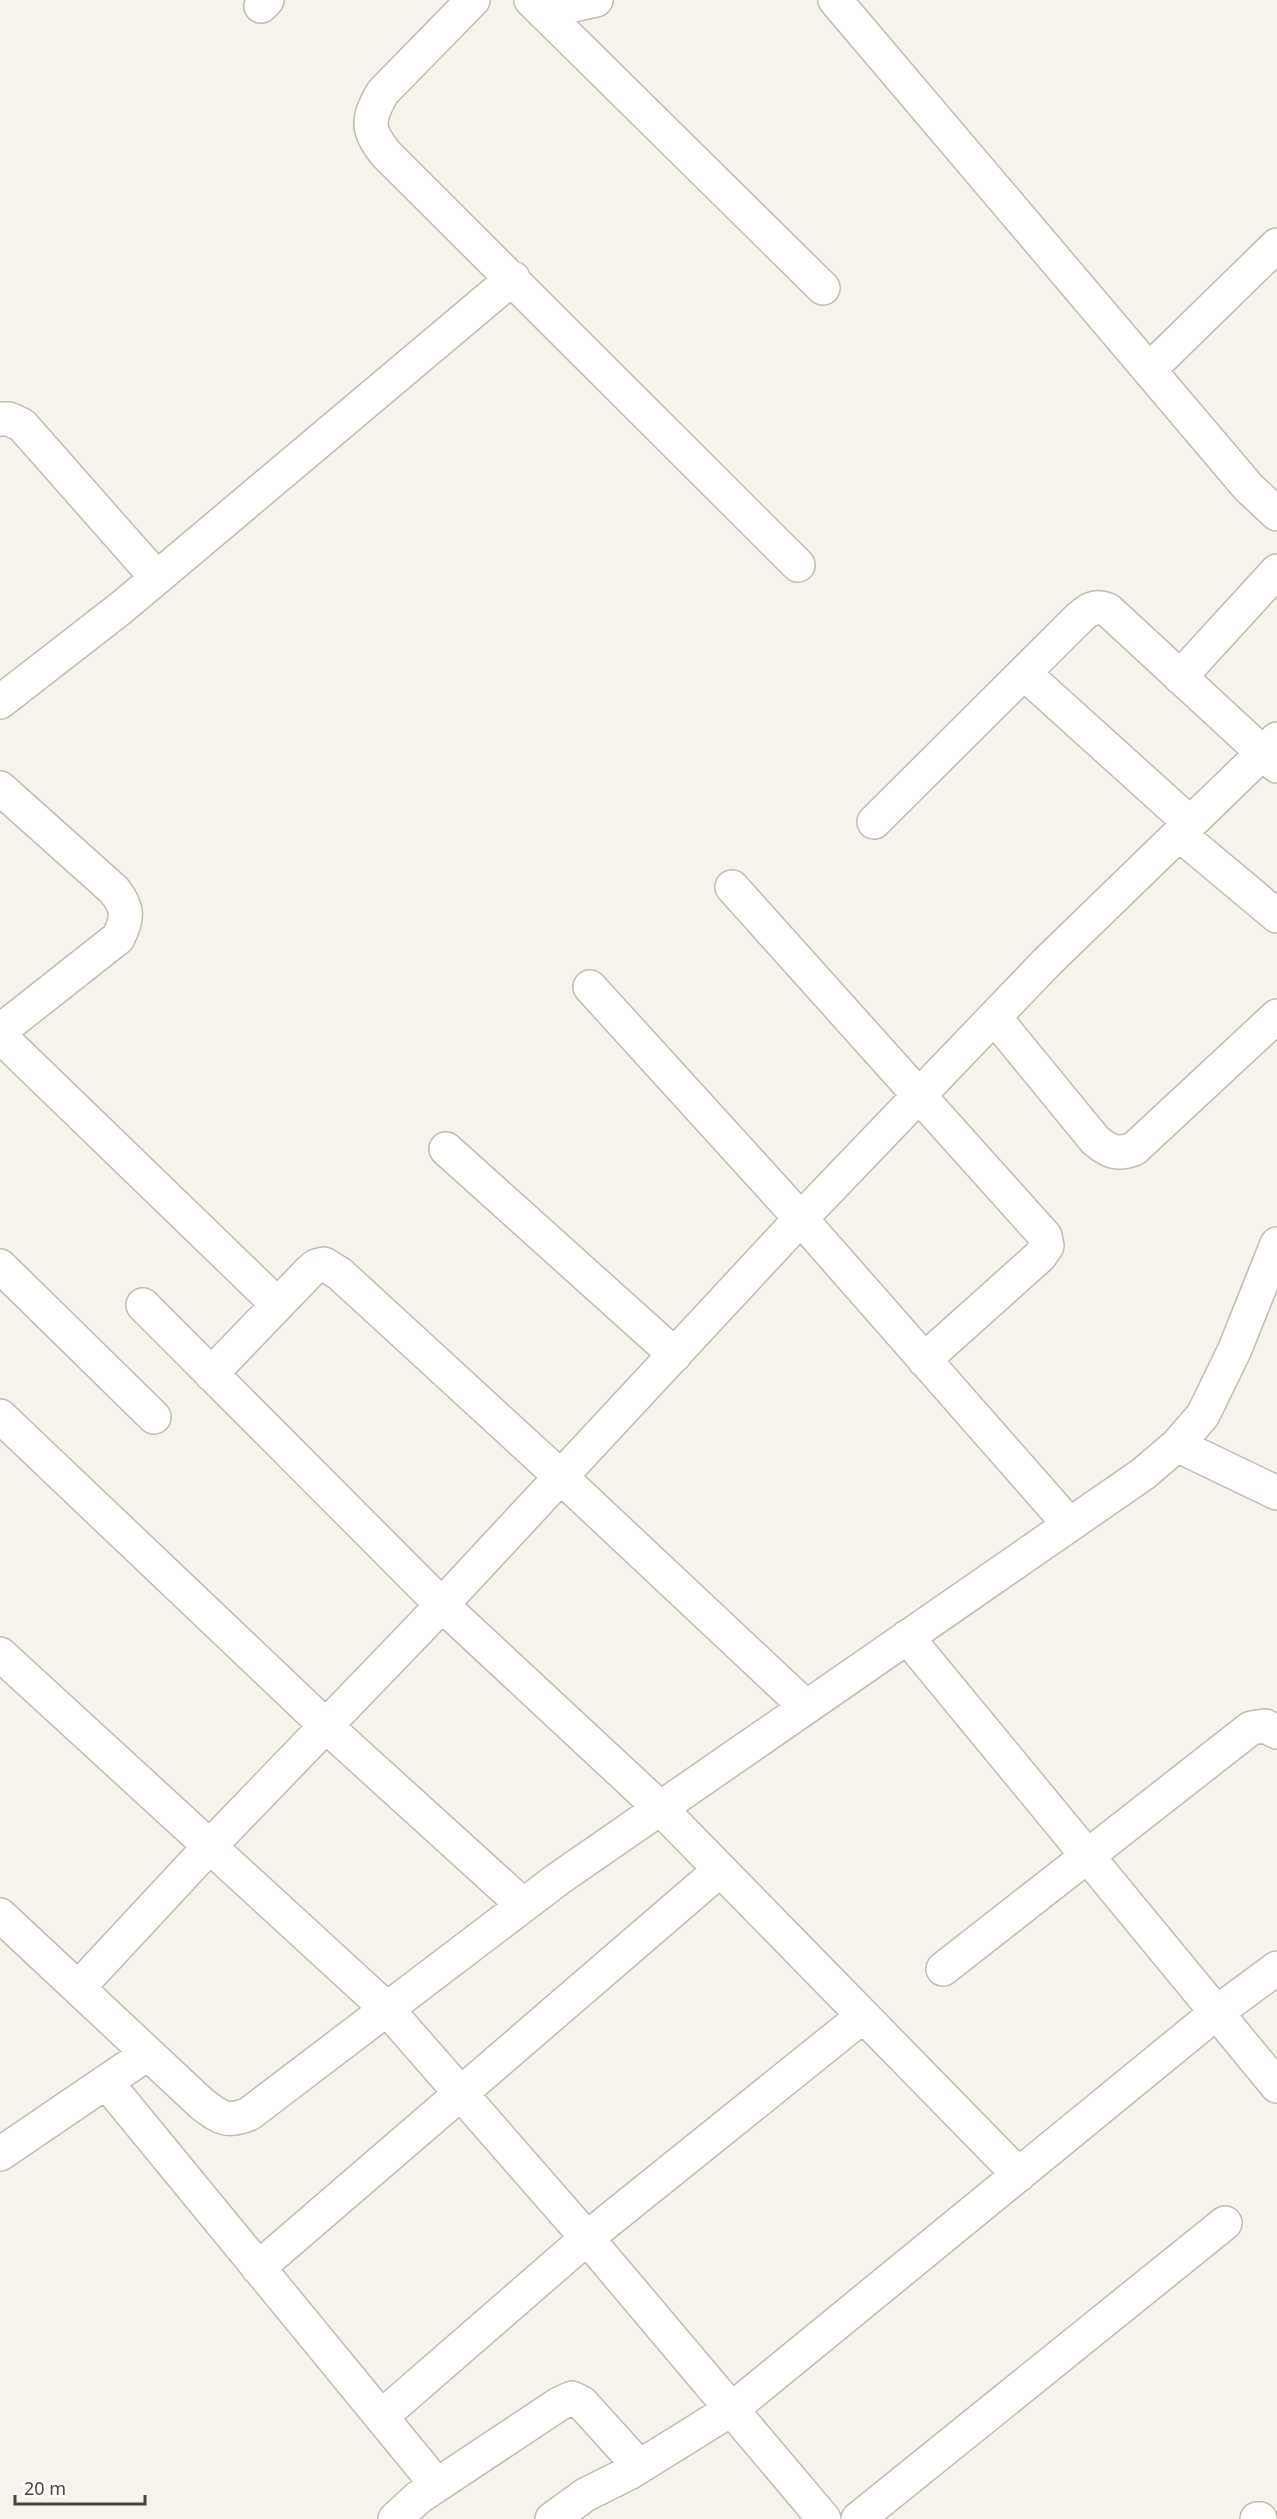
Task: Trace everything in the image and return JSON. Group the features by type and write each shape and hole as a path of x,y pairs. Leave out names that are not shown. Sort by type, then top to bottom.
{"street":[{"path":"473,0 383,92 375,105 370,123 373,138 386,154 513,278 798,565"},
{"path":"537,6 596,0"},
{"path":"835,0 1249,488 1277,514"},
{"path":"537,6 823,288"},
{"path":"1149,370 1277,245"},
{"path":"0,702 157,578 513,278"},
{"path":"0,419 9,419 22,425 157,578"},
{"path":"1180,677 1277,571"},
{"path":"78,1988 211,1845 442,1605 801,1219 1047,962 1185,829 1272,752 1180,677 1108,610 1099,606 1089,609 874,822"},
{"path":"1024,673 1277,916"},
{"path":"0,789 114,890 124,903 126,922 117,938 0,1031"},
{"path":"732,887 1045,1236 1047,1245 1040,1256 924,1360"},
{"path":"590,987 801,1219 1069,1524"},
{"path":"994,1018 1095,1140 1106,1150 1120,1154 1134,1149 1277,1016"},
{"path":"0,1036 277,1304"},
{"path":"446,1149 675,1355"},
{"path":"0,1915 147,2054 220,2118 234,2120 249,2114 523,1905 1143,1474 1177,1445 1203,1415 1235,1349 1277,1244"},
{"path":"211,1374 310,1271 324,1264 340,1274 561,1477 806,1707"},
{"path":"0,1266 154,1417"},
{"path":"142,1305 442,1605 660,1808 1019,2175"},
{"path":"0,1416 326,1726 523,1905"},
{"path":"1177,1445 1277,1493"},
{"path":"907,1637 1277,2086"},
{"path":"0,1654 387,2008 587,2238 824,2519"},
{"path":"942,1969 1251,1728 1264,1726 1277,1732"},
{"path":"258,2268 720,1870"},
{"path":"552,2519 585,2495 639,2466 732,2409 1216,2013 1277,1968"},
{"path":"381,2417 587,2238 863,2016"},
{"path":"0,2154 147,2054"},
{"path":"106,2082 437,2485"},
{"path":"864,2517 1225,2223"},
{"path":"395,2519 419,2497 559,2404 572,2398 582,2403 639,2466"}]}
